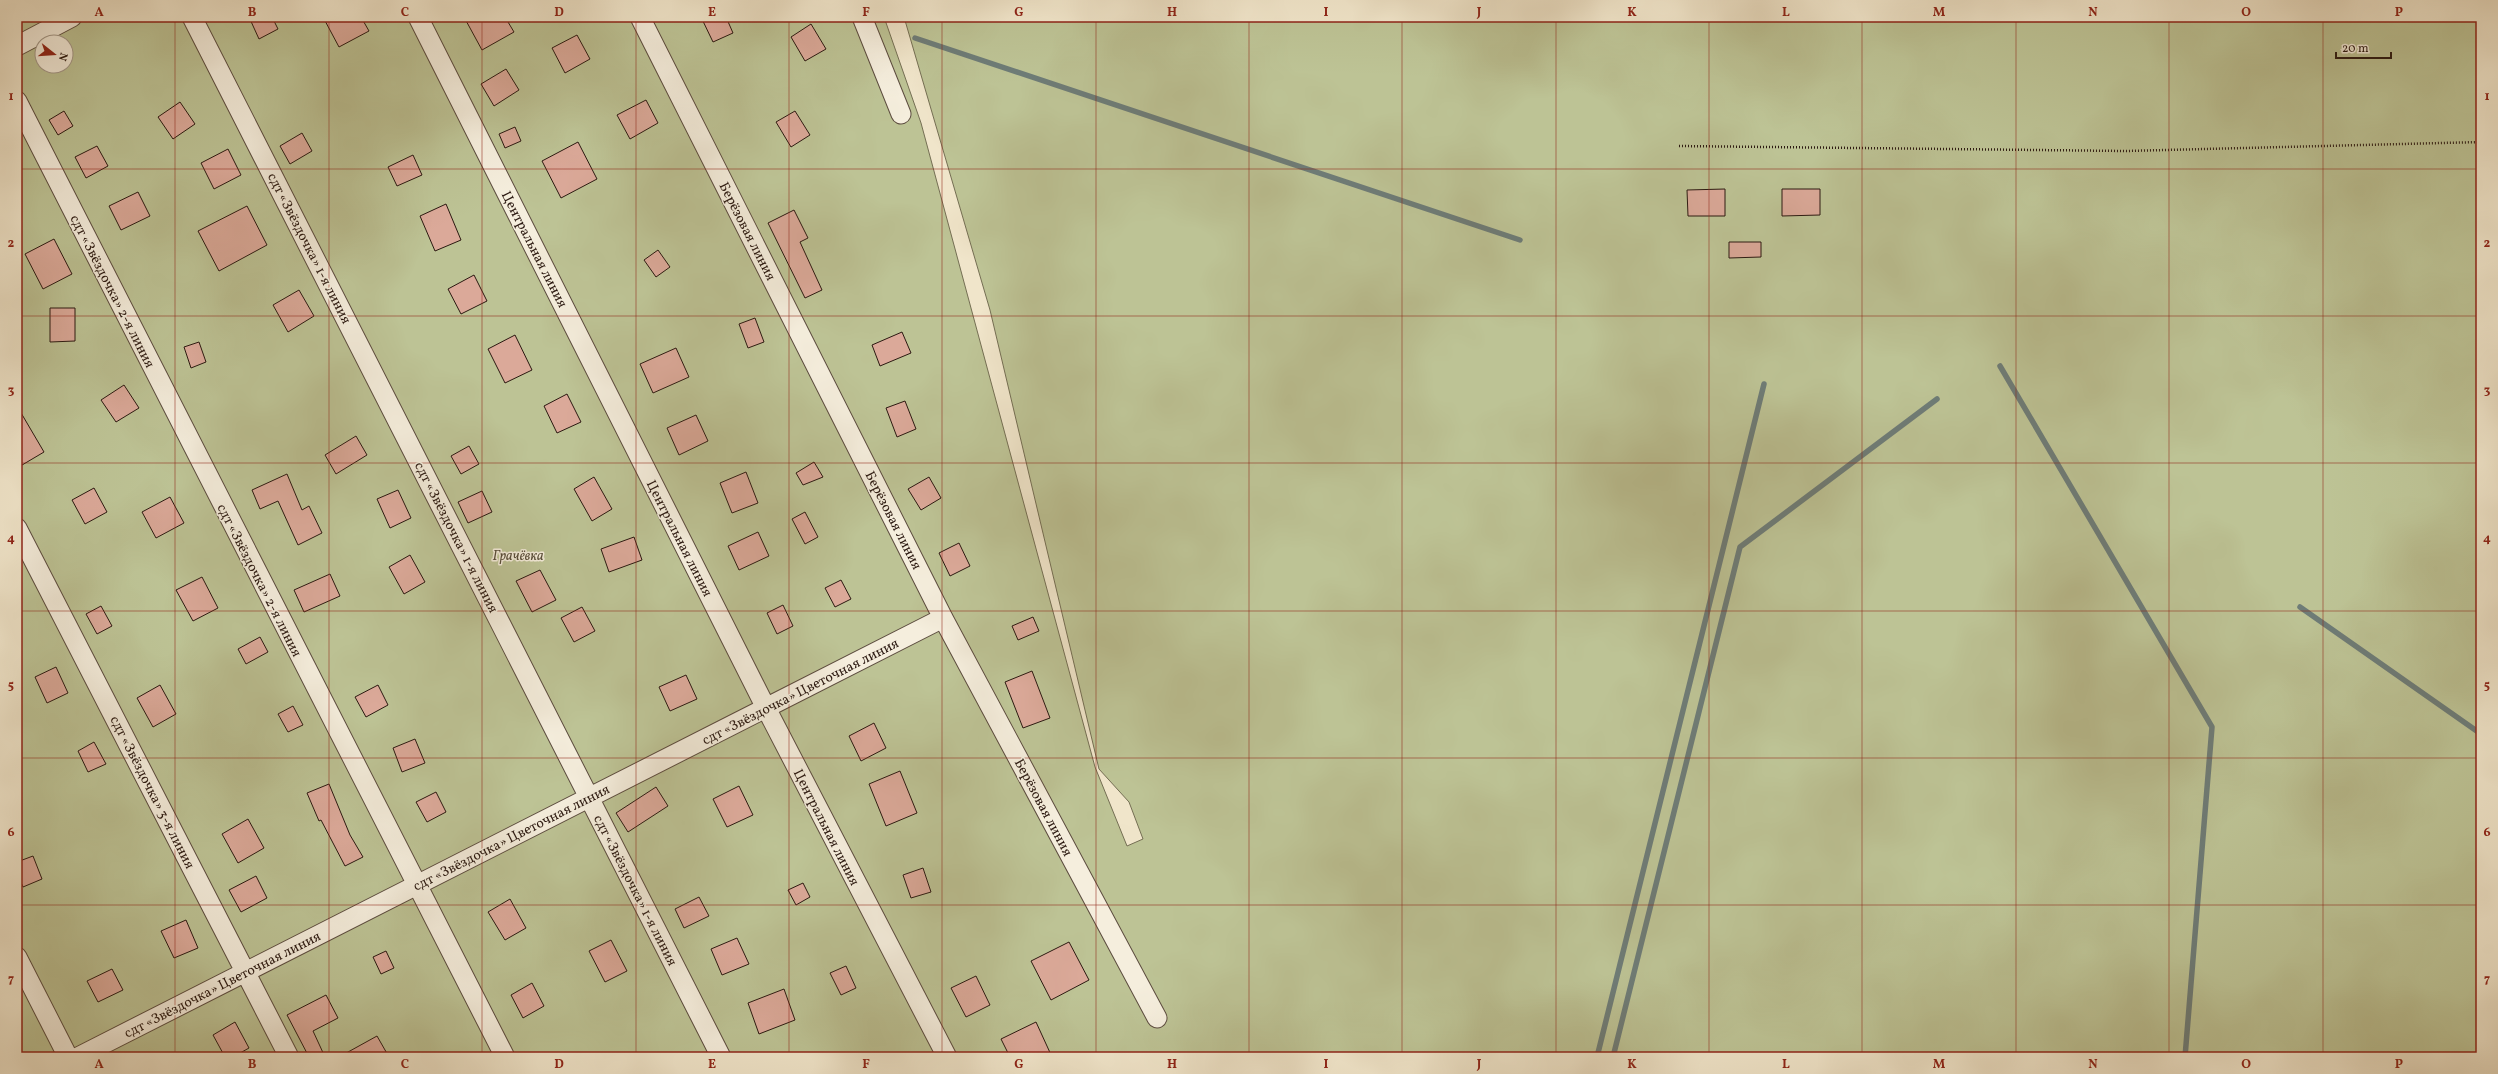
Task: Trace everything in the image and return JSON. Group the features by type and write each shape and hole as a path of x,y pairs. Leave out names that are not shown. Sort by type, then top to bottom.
{"street":[{"path":"17,46 72,17"},
{"name":"сдт «Звёздочка» 1-я линия","path":"192,17 721,1057"},
{"name":"Центральная линия","path":"418,17 766,708 947,1057"},
{"name":"Берёзовая линия","path":"640,17 943,618 1156,1018"},
{"path":"862,17 901,114"},
{"name":"сдт «Звёздочка» 2-я линия","path":"17,101 416,886 505,1057"},
{"name":"сдт «Звёздочка» 3-я линия","path":"17,528 289,1057"},
{"name":"сдт «Звёздочка» Цветочная линия","path":"78,1057 943,618"},
{"path":"17,957 68,1057"}],"path":[{"path":"1679,146 2126,151 2481,142"}],"green space":[{"name":"Грачёвка","path":"17,17 884,17 921,123 1095,767 1127,846 1143,839 1129,802 1099,769 990,310 904,17 2481,17 2481,1057 17,1057"}],"building":[{"path":"249,17 272,17 278,29 259,39"},
{"path":"323,17 361,17 369,31 339,47"},
{"path":"464,17 505,17 514,32 482,50"},
{"path":"701,17 726,17 733,33 713,42"},
{"path":"811,24 826,49 805,61 791,37"},
{"path":"577,35 590,59 565,73 552,48"},
{"path":"506,69 519,90 494,106 481,84"},
{"path":"646,100 658,123 630,139 617,115"},
{"path":"180,102 195,124 173,139 158,117"},
{"path":"64,111 73,126 58,135 49,120"},
{"path":"795,111 810,135 791,147 776,122"},
{"path":"515,127 521,141 505,148 499,134"},
{"path":"302,133 312,151 290,164 280,146"},
{"path":"578,142 597,179 561,198 542,161"},
{"path":"97,146 108,166 86,178 75,157"},
{"path":"228,149 241,175 214,189 201,163"},
{"path":"413,155 422,175 397,186 388,167"},
{"path":"1725,189 1725,216 1688,216 1687,190"},
{"path":"1782,189 1820,189 1820,215 1782,216"},
{"path":"138,192 150,216 121,230 109,206"},
{"path":"446,204 461,240 435,251 420,216"},
{"path":"247,206 267,245 219,271 198,231"},
{"path":"794,210 808,238 800,242 822,290 805,298 768,223"},
{"path":"54,239 72,274 43,289 25,254"},
{"path":"1729,242 1761,242 1761,257 1729,258"},
{"path":"658,250 670,267 656,277 644,260"},
{"path":"474,275 487,301 461,314 448,289"},
{"path":"299,290 314,316 288,332 273,305"},
{"path":"50,308 75,308 75,341 50,342"},
{"path":"755,318 764,342 748,348 739,324"},
{"path":"902,332 911,353 880,366 872,345"},
{"path":"515,335 532,370 505,383 488,349"},
{"path":"199,342 206,362 191,368 184,347"},
{"path":"676,348 689,377 653,393 640,364"},
{"path":"124,385 139,408 116,422 101,400"},
{"path":"567,394 581,422 557,433 544,406"},
{"path":"905,401 916,429 897,437 886,408"},
{"path":"17,406 44,452 17,468"},
{"path":"696,415 708,441 679,455 667,428"},
{"path":"356,436 367,455 336,474 325,455"},
{"path":"469,446 479,464 461,474 451,456"},
{"path":"814,462 823,477 803,485 796,473"},
{"path":"746,472 758,503 732,513 720,483"},
{"path":"287,474 302,510 309,506 322,533 298,545 278,501 260,509 252,490"},
{"path":"594,477 612,509 592,521 574,489"},
{"path":"929,477 941,498 921,510 908,489"},
{"path":"94,488 107,512 85,524 72,500"},
{"path":"398,490 411,518 390,528 377,499"},
{"path":"482,491 492,512 468,523 458,502"},
{"path":"170,497 184,523 156,538 142,512"},
{"path":"805,512 818,537 805,544 792,519"},
{"path":"758,532 769,556 739,570 728,546"},
{"path":"634,537 642,560 609,572 601,549"},
{"path":"959,543 970,566 950,576 939,553"},
{"path":"410,555 425,582 404,594 389,567"},
{"path":"540,570 556,600 532,612 516,581"},
{"path":"330,574 340,596 304,612 294,590"},
{"path":"202,577 218,608 193,621 176,590"},
{"path":"841,580 851,599 835,607 825,588"},
{"path":"783,605 793,626 777,634 767,613"},
{"path":"101,606 112,626 97,634 86,614"},
{"path":"582,607 595,631 574,642 561,618"},
{"path":"1033,617 1039,631 1018,640 1012,626"},
{"path":"260,637 268,652 246,664 238,649"},
{"path":"56,667 68,693 47,703 35,677"},
{"path":"1032,671 1050,718 1023,728 1005,682"},
{"path":"686,675 697,699 670,711 659,687"},
{"path":"160,685 176,714 153,727 137,698"},
{"path":"378,685 388,705 366,717 355,697"},
{"path":"293,706 303,725 288,732 278,714"},
{"path":"874,723 886,748 861,761 849,736"},
{"path":"415,739 425,763 402,772 393,748"},
{"path":"94,742 106,764 88,772 78,751"},
{"path":"900,771 917,813 886,826 869,784"},
{"path":"329,784 350,835 363,857 345,866 321,820 319,821 307,793"},
{"path":"739,786 753,815 727,827 713,799"},
{"path":"656,787 668,806 628,832 616,813"},
{"path":"436,792 446,812 427,822 416,802"},
{"path":"248,819 264,848 238,863 222,834"},
{"path":"33,856 42,879 23,887 17,873 17,862"},
{"path":"923,868 931,892 911,898 903,875"},
{"path":"256,876 267,898 241,912 229,890"},
{"path":"803,883 810,897 796,905 788,890"},
{"path":"699,897 709,916 684,928 675,909"},
{"path":"510,899 526,928 505,940 488,912"},
{"path":"186,920 198,948 174,958 161,931"},
{"path":"737,938 749,964 722,975 711,949"},
{"path":"611,940 627,971 605,982 589,951"},
{"path":"1069,942 1089,980 1051,1000 1031,961"},
{"path":"386,951 394,968 381,974 373,957"},
{"path":"846,966 856,988 841,995 830,973"},
{"path":"112,969 123,990 98,1002 87,981"},
{"path":"976,976 990,1005 966,1017 951,988"},
{"path":"532,983 544,1006 523,1018 511,995"},
{"path":"784,989 795,1020 759,1034 748,1003"},
{"path":"326,995 338,1018 313,1031 325,1057 309,1057 287,1015"},
{"path":"235,1022 249,1048 233,1057 225,1057 213,1035"},
{"path":"1036,1022 1052,1057 1010,1057 1001,1039"},
{"path":"377,1036 389,1057 339,1057"}],"waterway":[{"path":"915,38 1520,240"},
{"path":"2000,366 2212,727 2185,1057"},
{"path":"1597,1057 1764,384"},
{"path":"1613,1057 1740,547 1937,399"},
{"path":"2300,607 2481,734"}]}
